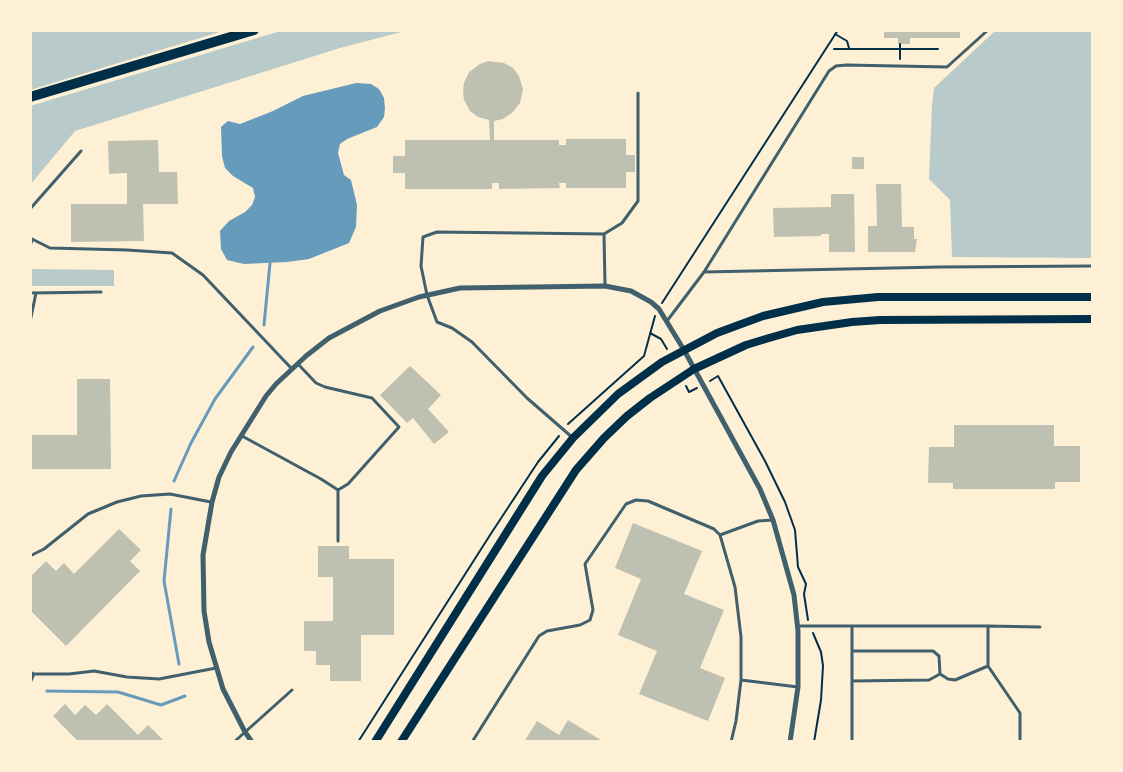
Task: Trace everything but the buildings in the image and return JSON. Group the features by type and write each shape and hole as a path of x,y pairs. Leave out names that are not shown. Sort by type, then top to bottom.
{"highway":[{"path":"30,97 254,30"}],"main road":[{"path":"375,742 542,476 573,438 618,394 672,357 717,333 763,316 841,300 878,297 1093,297"},
{"path":"401,742 576,470 627,416 694,369 746,345 769,338 797,330 852,322 1093,319"}],"street":[{"path":"252,742 245,732 216,668 204,611 203,555 212,502 219,477 240,435 267,396 292,369 329,338 380,311 427,295 460,288 604,286 631,291 659,309 684,350 759,489 773,520 794,595 797,626 798,687 790,742"}],"lane":[{"path":"667,321 704,272 829,71 836,66 947,67 988,30"},
{"path":"573,438 527,398 472,342 452,328 436,322 427,295 422,266 423,237 437,232 604,234 622,223 638,201 638,93"},
{"path":"30,209 81,151"},
{"path":"604,234 604,286"},
{"path":"30,246 31,239 50,248 172,253 202,275 292,369"},
{"path":"704,272 1093,266"},
{"path":"30,292 101,292"},
{"path":"30,322 36,292"},
{"path":"298,364 316,383 372,398 399,427 348,484 338,490"},
{"path":"240,435 338,490"},
{"path":"338,490 338,541"},
{"path":"30,556 44,549 88,514 117,502 141,496 170,494 212,502"},
{"path":"472,742 539,636 546,631 580,626 590,620 593,610 585,564 626,504 636,500 648,501 714,529 720,535 726,550 735,587 741,637 741,680 731,742"},
{"path":"720,535 758,521 773,520"},
{"path":"797,626 1040,627"},
{"path":"852,626 852,742"},
{"path":"988,626 988,666 1020,713 1020,742"},
{"path":"852,651 933,651 939,656 940,674"},
{"path":"940,674 955,680 988,666"},
{"path":"30,683 32,673 94,671 127,677 166,678 216,668"},
{"path":"852,681 929,680 940,674"},
{"path":"741,680 798,687"},
{"path":"234,742 292,690"}],"path":[{"path":"662,303 838,30"},
{"path":"835,34 847,41 849,49"},
{"path":"900,44 901,66"},
{"path":"834,49 938,49"},
{"path":"567,425 640,361 647,348 653,318"},
{"path":"649,332 661,339 672,357"},
{"path":"708,381 718,376 765,460 785,502 794,528 798,567 806,584 804,599 810,626 819,645 822,659 820,706 814,742"},
{"path":"682,377 689,392 695,389"},
{"path":"358,742 498,522 559,435"}],"shaded area":[{"path":"30,30 226,30 30,90"},
{"path":"284,30 409,30 340,48 75,131 30,185 30,106"},
{"path":"996,30 1093,30 1093,258 952,257 950,200 929,179 934,88"},
{"path":"30,269 114,270 114,286 30,286"}],"water":[{"path":"356,83 371,84 379,89 384,98 385,109 384,117 377,127 340,144 338,153 344,175 351,180 357,205 356,227 349,243 309,259 244,264 227,260 221,249 220,231 229,221 245,212 252,205 255,197 253,188 233,176 225,168 222,156 221,127 228,121 240,124 303,96"}],"waterway":[{"path":"264,325 270,263"},
{"path":"174,481 215,399 253,347"},
{"path":"171,509 164,581 179,664"},
{"path":"47,691 118,692 161,705 185,696"}]}
